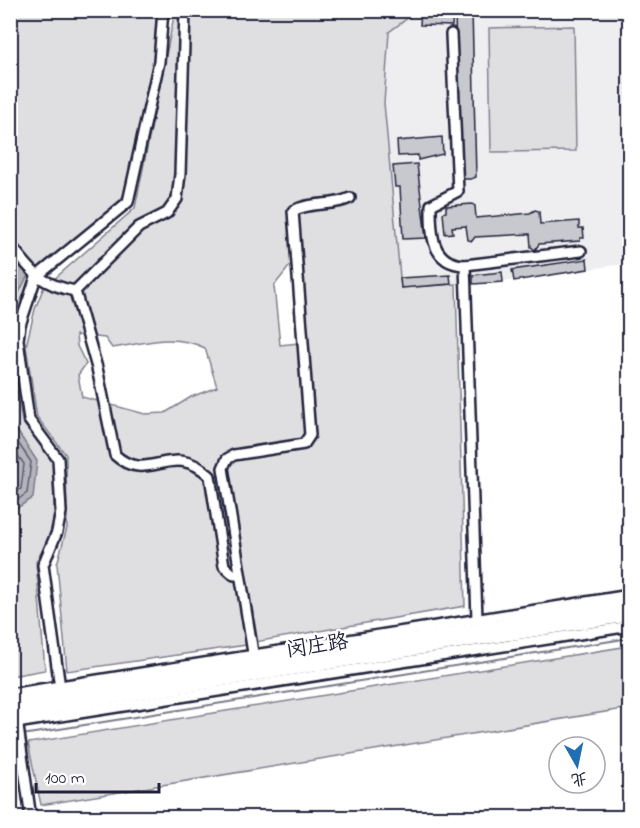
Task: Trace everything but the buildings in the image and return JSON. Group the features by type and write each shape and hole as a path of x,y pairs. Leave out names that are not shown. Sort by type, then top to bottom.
{"main road":[{"name":"闵庄路","path":"15,721 61,691 254,660 630,605"},
{"name":"闵庄路","path":"15,721 630,615"}],"street":[{"path":"61,691 43,566 57,532 60,512 58,459 29,420 18,340 20,325 36,277 128,202 159,62 163,10"},
{"path":"75,291 139,227 167,213 177,199 180,174 185,10"},
{"path":"452,34 458,190 431,205 431,237 442,257 456,265 465,265 581,251"},
{"path":"254,660 223,468 227,459 234,455 304,444 310,435 294,211 301,207 338,204 350,198"},
{"path":"10,244 36,277 53,287 75,291"},
{"path":"465,265 477,619"},
{"path":"75,291 97,368 114,455 124,464 135,467 183,459 199,466 210,476 224,566 234,575 240,575"},
{"name":"闵庄路","path":"254,660 477,619 630,595"},
{"name":"闵庄路","path":"15,721 630,626"},
{"name":"闵庄路","path":"10,694 61,691"},
{"path":"15,721 31,818"}],"shaded area":[{"path":"11,11 157,11 154,54 126,192 118,203 30,276 14,327 14,372 22,422 53,460 54,513 49,539 36,562 45,670 11,676"},
{"path":"175,11 413,11 413,14 389,32 384,103 401,288 456,284 465,606 255,642 218,473 246,645 67,671 57,564 67,528 66,455 37,417 26,346 35,309 43,289 135,208","holes":["292,263 299,343 280,345 274,286","76,335 105,338 112,348 159,340 193,343 205,348 217,387 191,397 165,413 145,414 82,397 78,375 86,364 77,346"]},
{"path":"413,11 629,11 629,263 509,281 401,288 384,103 389,32 413,14"},
{"path":"574,26 576,151 491,152 489,28"},
{"path":"629,646 629,708 41,805 28,743"}],"water":[{"path":"11,257 28,275 11,309"},
{"path":"10,406 16,429 37,461 33,498 17,508 11,507"}],"waterway":[{"path":"22,735 630,638"}]}
